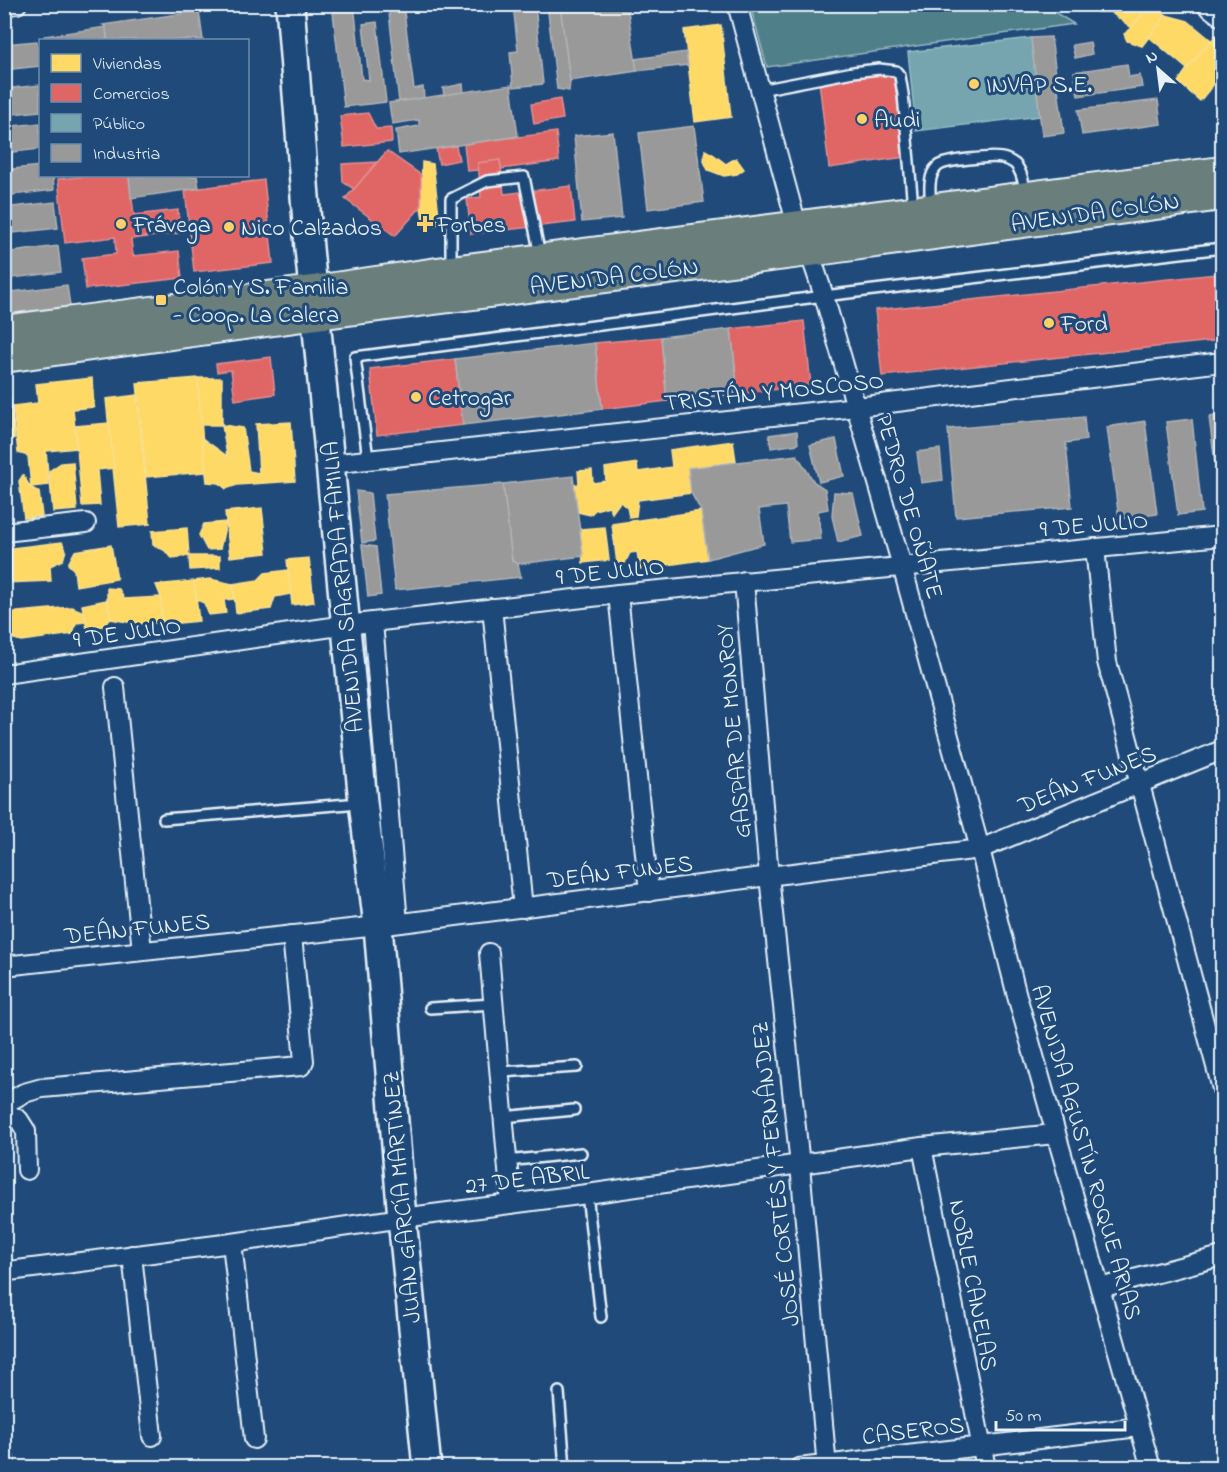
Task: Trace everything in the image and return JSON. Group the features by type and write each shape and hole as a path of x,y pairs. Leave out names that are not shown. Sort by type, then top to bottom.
{"main road":[{"name":"AVENIDA SAGRADA FAMILIA","path":"277,4 315,302 363,802 388,925"},
{"name":"AVENIDA SAGRADA FAMILIA","path":"290,4 309,248"},
{"name":"AVENIDA COLÓN","path":"4,357 315,302 452,271 541,260 803,238 1221,194"},
{"name":"AVENIDA COLÓN","path":"4,331 315,302 803,238 922,210 1027,196 1221,194"},
{"name":"JUAN GARCÍA MARTÍNEZ","path":"388,925 402,1218 427,1467"}],"street":[{"path":"4,6 17,4"},
{"name":"PEDRO DE OÑATE","path":"737,4 803,238 824,296 857,407 980,849"},
{"path":"1205,4 1222,17"},
{"name":"TRISTÁN Y MOSCOSO","path":"330,464 857,407 1222,362"},
{"path":"4,532 86,523"},
{"name":"9 DE JULIO","path":"4,674 346,625 492,608 744,581 1222,536"},
{"path":"1095,548 1107,662 1222,1089"},
{"name":"GASPAR DE MONROY","path":"744,581 769,876"},
{"path":"618,594 649,892"},
{"path":"492,608 523,908"},
{"path":"373,622 388,925"},
{"path":"115,687 142,951"},
{"name":"DEÁN FUNES","path":"4,966 388,925 980,849 1222,750"},
{"name":"AVENIDA AGUSTÍN ROQUE ARIAS","path":"980,849 1017,996 1151,1467"},
{"name":"JOSÉ CORTÉS Y FERNÁNDEZ","path":"769,876 800,1165 827,1466"},
{"path":"4,1104 24,1093 42,1088 301,1066 304,1060 292,935"},
{"path":"489,953 511,1204"},
{"path":"4,1111 19,1120 26,1131 27,1170"},
{"name":"27 DE ABRIL","path":"4,1273 922,1147 1056,1134"},
{"name":"NOBLE CANELAS","path":"922,1147 986,1467"},
{"path":"232,1243 254,1439"},
{"path":"132,1256 152,1436"},
{"path":"1100,1288 1222,1256"},
{"name":"CASEROS","path":"799,1467 827,1466 1139,1426"},
{"path":"4,1459 5,1467"}],"lane":[{"path":"760,90 853,72 879,69 896,71 900,76 922,210"},
{"path":"922,210 932,175 938,166 950,162 983,158 1010,160 1021,173 1027,196"},
{"path":"452,271 451,199 487,181 524,177 541,260"},
{"path":"368,459 355,357 824,296 1222,248"},
{"path":"164,819 363,802"},
{"path":"430,1008 494,1004"},
{"path":"500,1072 577,1067"},
{"path":"503,1117 574,1110"},
{"path":"507,1161 581,1153"},
{"path":"587,1194 601,1317"},
{"path":"559,1392 565,1467"}],"green space":[{"path":"750,5 1043,5 1074,24 767,67"}],"building: Viviendas":[{"path":"1097,4 1150,4 1132,28 1110,12 1097,12"},
{"path":"1150,4 1156,4 1166,15 1142,46 1127,41 1124,34 1132,28"},
{"path":"1166,15 1188,21 1211,40 1187,69 1149,37"},
{"path":"721,25 731,117 695,122 684,30"},
{"path":"1216,35 1222,40 1222,74 1200,101 1178,82"},
{"path":"705,150 726,164 736,158 744,169 737,174 724,176 708,170 704,161"},
{"path":"422,162 433,164 440,224 424,227 421,207"},
{"path":"92,378 94,407 73,409 77,448 46,451 49,485 31,487 28,456 18,453 13,406 38,403 36,384"},
{"path":"198,378 205,472 146,477 137,383"},
{"path":"198,378 222,378 222,425 201,425"},
{"path":"137,395 150,524 119,527 106,399"},
{"path":"4,396 10,396 15,438 4,439"},
{"path":"291,422 295,481 237,485 226,489 219,483 207,482 202,438 227,456 222,425 243,428 249,471 259,473 256,424"},
{"path":"109,423 114,468 97,470 100,505 82,506 75,426"},
{"path":"733,441 736,461 688,468 691,493 638,500 636,516 629,517 627,507 620,502 612,513 609,506 595,510 590,515 577,512 574,485 579,484 578,471 592,470 593,483 606,481 605,468 637,463 638,472 672,467 670,450"},
{"path":"73,462 77,510 53,512 49,471 61,463"},
{"path":"23,475 30,487 39,492 42,516 24,518 19,481"},
{"path":"262,508 267,553 230,557 225,512"},
{"path":"701,511 708,559 640,569 637,552 630,553 625,563 617,564 612,524"},
{"path":"226,522 220,549 207,550 199,535 204,524"},
{"path":"605,527 609,560 583,563 580,529"},
{"path":"187,528 189,556 172,558 164,550 153,545 152,531"},
{"path":"62,542 66,550 63,560 50,566 51,581 4,583 4,549"},
{"path":"111,545 117,579 76,586 74,570 68,564 75,551"},
{"path":"189,556 220,556 220,568 190,570"},
{"path":"309,558 314,602 292,605 287,560"},
{"path":"288,570 291,594 275,597 271,609 236,613 233,584 258,580 265,573"},
{"path":"210,579 233,584 234,599 224,600 226,613 209,615 204,603 197,600 194,581"},
{"path":"194,581 199,621 159,625 162,623 161,597 156,585"},
{"path":"107,588 119,589 124,599 161,597 162,623 138,624 111,619"},
{"path":"107,600 111,619 103,626 87,629 82,605"},
{"path":"72,607 84,612 86,622 76,623 73,634 21,641 4,636 4,614"}],"building: Comercios":[{"name":"Audi","path":"893,71 905,157 829,168 819,81"},
{"path":"560,99 563,119 534,124 531,104"},
{"path":"368,113 376,129 391,128 392,142 344,147 340,116"},
{"path":"556,132 559,161 501,169 500,160 478,163 478,170 467,171 464,144"},
{"path":"456,146 459,160 439,164 436,149"},
{"path":"387,151 421,175 421,207 395,236 345,199"},
{"path":"500,160 504,194 571,186 575,222 471,234 467,199 481,197 478,163"},
{"path":"377,162 354,189 343,182 342,164"},
{"name":"Frávega","path":"129,177 134,215 178,210 180,233 131,239 133,256 179,251 182,278 86,289 82,258 116,254 115,237 65,243 58,179"},
{"name":"Nico Calzados","path":"264,180 273,263 194,272 185,190"},
{"name":"Ford","path":"1216,274 1222,340 882,376 875,310"},
{"path":"804,321 811,385 738,394 731,329"},
{"path":"661,337 667,401 602,409 595,343"},
{"path":"271,357 275,394 235,400 231,370 217,372 216,364"},
{"name":"Cetrogar","path":"455,359 463,425 377,435 370,369"}],"building: Público":[{"name":"INVAP S.E.","path":"1031,38 1040,116 916,131 908,52"}],"building: Industria":[{"path":"332,4 354,4 362,79 369,80 363,24 377,22 386,102 344,107"},
{"path":"388,4 403,4 414,89 423,87 424,99 399,102"},
{"path":"513,4 535,4 543,84 513,87 510,52 518,51"},
{"path":"547,4 560,4 570,81 569,91 557,89"},
{"path":"560,4 627,4 637,71 570,81"},
{"path":"199,11 203,39 107,39 106,27 103,25"},
{"path":"106,27 107,39 45,39 44,36"},
{"path":"1051,37 1064,133 1042,136 1031,38"},
{"path":"37,41 39,66 4,70 4,44"},
{"path":"1090,42 1092,54 1075,58 1072,45"},
{"path":"686,52 688,65 637,71 635,59"},
{"path":"1127,64 1129,77 1140,75 1142,87 1078,96 1074,72"},
{"path":"463,84 464,93 444,96 443,88"},
{"path":"39,85 39,111 4,115 4,89"},
{"path":"511,85 518,136 399,154 396,130 419,126 419,120 392,124 389,103"},
{"path":"1158,100 1161,124 1082,135 1078,110"},
{"path":"39,123 39,149 4,153 4,127"},
{"path":"694,126 704,202 648,209 639,133"},
{"path":"613,132 622,218 582,222 574,136"},
{"path":"39,166 39,177 53,177 54,190 4,196 4,170"},
{"path":"129,177 197,177 199,188 131,198"},
{"path":"55,202 58,228 4,234 4,208"},
{"path":"58,246 61,272 4,279 4,253"},
{"path":"67,285 70,306 4,314 4,293"},
{"path":"731,329 738,394 667,401 661,337"},
{"path":"595,343 602,409 463,425 455,359"},
{"path":"1222,415 1222,510 1221,510 1209,417"},
{"path":"1084,417 1086,440 1066,443 1072,507 956,517 948,429"},
{"path":"1192,419 1202,512 1178,515 1166,422"},
{"path":"1145,421 1157,514 1119,519 1107,427"},
{"path":"797,431 798,444 771,448 769,435"},
{"path":"836,439 844,476 819,482 810,445"},
{"path":"940,449 943,480 921,483 917,452"},
{"path":"797,455 814,482 825,489 828,509 818,511 821,539 790,542 786,506 759,509 764,544 708,559 701,511 691,493 688,468"},
{"path":"573,476 583,556 518,564 512,561 503,484"},
{"path":"503,484 512,561 518,564 521,577 395,590 385,494"},
{"path":"356,491 370,493 375,541 362,543"},
{"path":"834,492 853,493 863,536 838,542 832,516"},
{"path":"362,545 376,547 381,595 368,597"}],"place":[{"name":"INVAP S.E.","path":"974,84"},
{"name":"Audi","path":"862,119"},
{"name":"Frávega","path":"121,224"},
{"name":"Forbes","path":"425,224"},
{"name":"Nico Calzados","path":"229,227"},
{"name":"Colón Y S. Familia - Coop. La Calera","path":"161,300"},
{"name":"Ford","path":"1049,323"},
{"name":"Cetrogar","path":"416,397"}]}
